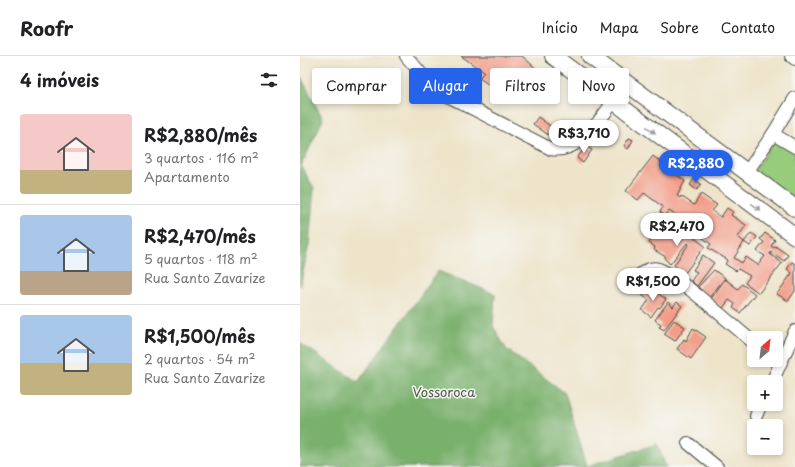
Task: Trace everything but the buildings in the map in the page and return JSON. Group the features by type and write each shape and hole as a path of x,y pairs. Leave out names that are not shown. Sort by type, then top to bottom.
{"main road":[{"path":"553,56 569,68"},
{"path":"590,56 795,208"},
{"path":"616,104 795,236"}],"street":[{"path":"406,56 430,84 444,94 551,149 565,149 578,142 594,127 611,104"},
{"path":"791,56 795,59"},
{"path":"747,172 795,98"},
{"path":"773,134 795,147"},
{"path":"634,280 652,268 666,272 747,337"},
{"path":"783,352 795,331"},
{"path":"756,416 758,411"},
{"path":"688,443 716,467"}],"green space":[{"path":"300,75 312,98 312,104 315,104 323,119 301,166 314,188 309,244 300,286"},
{"path":"776,138 795,150 795,201 753,173"},
{"name":"Vossoroca","path":"438,271 495,294 493,326 506,349 565,393 587,466 657,444 666,467 300,467 300,343 358,382"}]}
